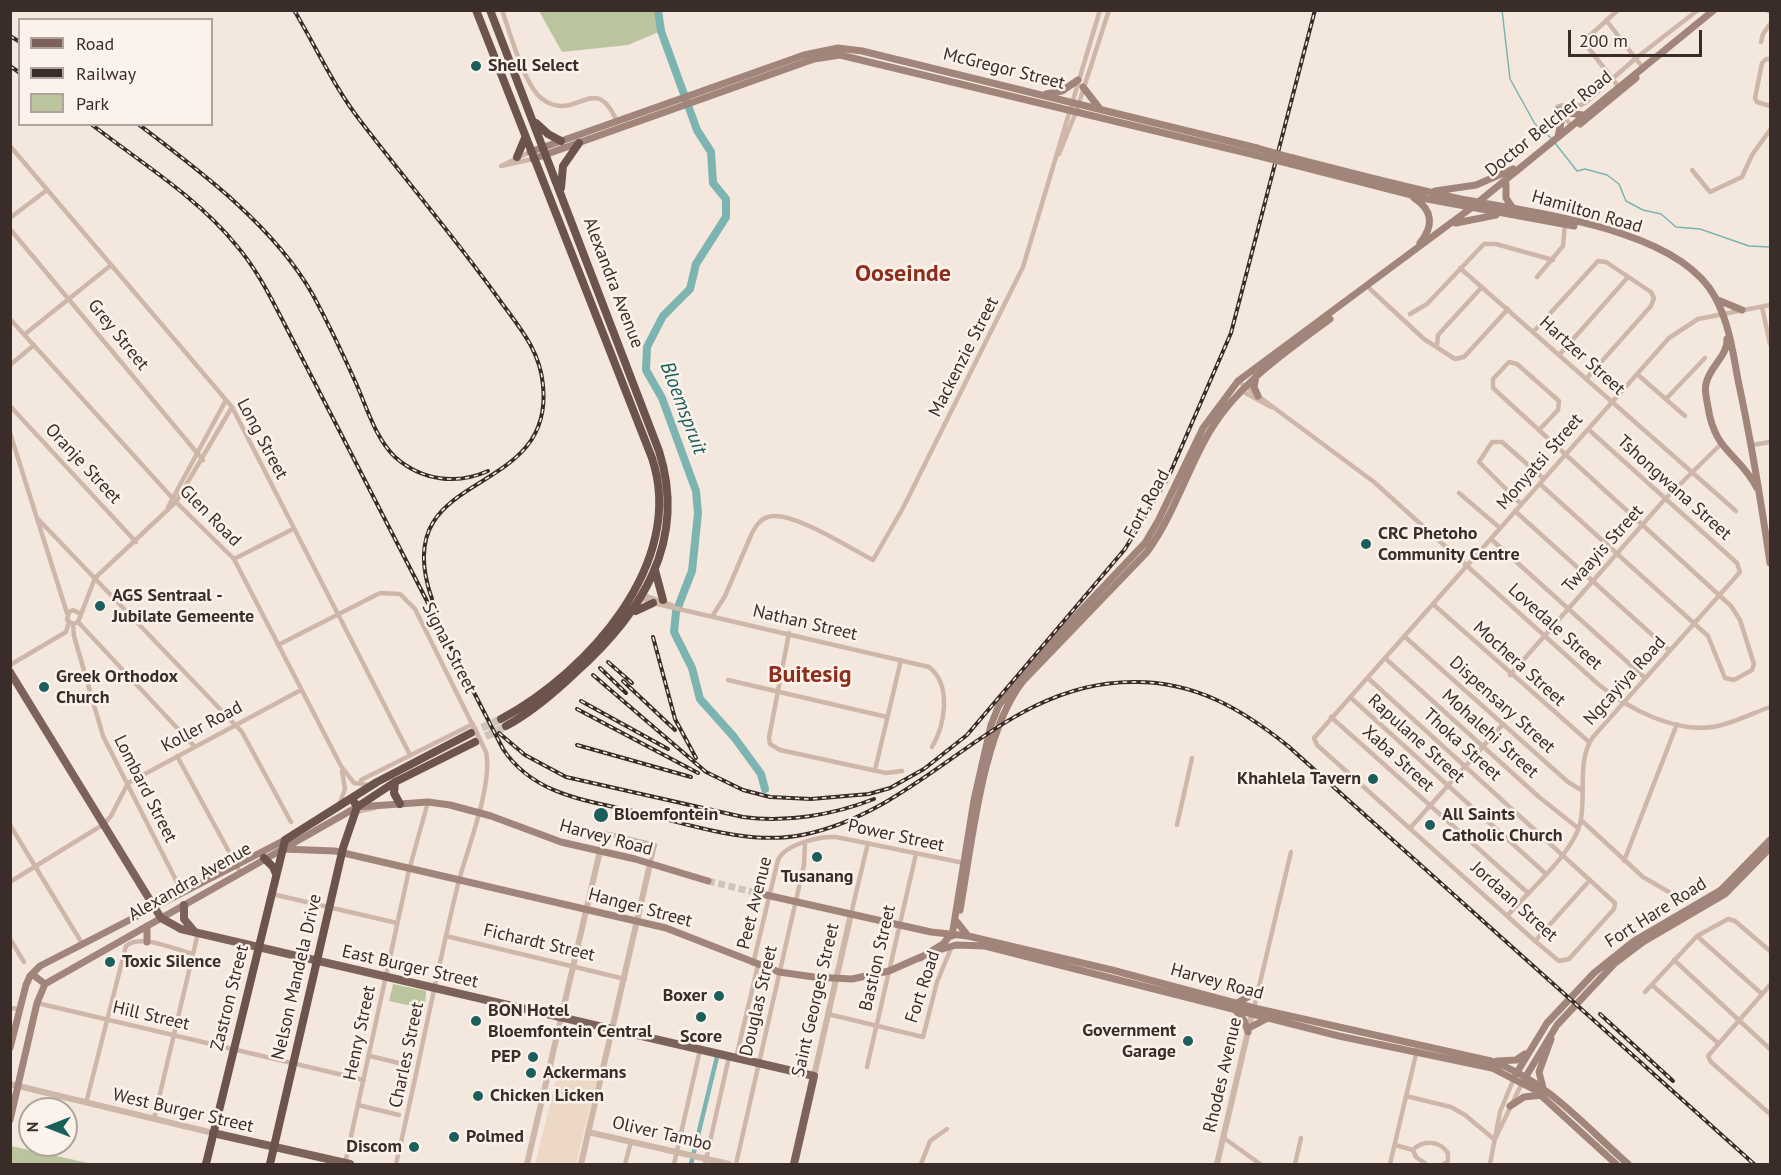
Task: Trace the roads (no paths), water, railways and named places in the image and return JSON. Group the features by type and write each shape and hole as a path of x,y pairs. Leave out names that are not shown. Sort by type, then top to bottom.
{"highway":[{"name":"Alexandra Avenue","path":"476,10 658,477 660,505 651,554 633,593 611,626 590,648 504,723 531,711 563,684 591,659 628,617 643,597 655,569 665,538 669,508 665,470 490,10"},
{"path":"527,110 542,130 561,141"},
{"path":"517,157 525,137"},
{"path":"561,193 563,166 579,143"},
{"path":"655,569 663,600"},
{"path":"628,617 642,607 653,603"},
{"name":"Alexandra Avenue","path":"356,809 473,733"},
{"name":"Alexandra Avenue","path":"285,840 377,782 473,733"},
{"path":"395,782 394,793 400,804"},
{"path":"352,798 356,809"},
{"name":"Nelson Mandela Drive","path":"270,1164 342,853 356,809"},
{"name":"Zastron Street","path":"206,1164 285,840"},
{"path":"264,858 276,874"}],"main road":[{"name":"Doctor Belcher Road","path":"1572,127 1618,86 1715,11"},
{"name":"McGregor Street","path":"532,155 579,143 804,55 838,48 908,61 1256,152 1427,191 1477,205"},
{"name":"McGregor Street","path":"696,98 814,59 840,55 1256,152"},
{"name":"Doctor Belcher Road","path":"1477,205 1506,184 1572,127 1627,87 1641,70"},
{"path":"1040,95 1062,91 1078,80"},
{"path":"1083,87 1101,110"},
{"path":"1557,140 1561,122 1560,111 1583,115"},
{"name":"McGregor Street","path":"545,151 561,141 619,126"},
{"name":"Doctor Belcher Road","path":"1477,205 1528,161 1543,152"},
{"name":"McGregor Street","path":"1292,161 1409,195 1477,205"},
{"path":"1427,191 1476,185 1528,161"},
{"path":"1506,184 1506,198 1512,207"},
{"path":"1409,195 1425,205 1430,216 1427,233 1412,252"},
{"name":"Hamilton Road","path":"1477,205 1512,207 1642,244 1682,262 1716,298 1735,362 1753,449 1770,562"},
{"name":"Hamilton Road","path":"1477,205 1504,215 1565,222"},
{"name":"Fort Road","path":"1239,386 1256,376 1456,224 1477,205"},
{"name":"Fort Road","path":"920,958 954,928 965,863 994,738 1008,702 1023,681 1162,529 1210,430 1239,386 1412,252 1477,205"},
{"path":"1456,224 1504,215"},
{"name":"Hamilton Road","path":"1642,244 1664,255 1689,272 1708,293 1721,314 1727,341 1720,359"},
{"path":"1716,298 1742,310"},
{"path":"1735,362 1720,359 1709,375 1705,390 1712,428 1720,445 1737,461 1759,493"},
{"path":"1256,376 1254,387 1258,396"},
{"path":"1737,461 1749,460 1753,449"},
{"name":"East Burger Street","path":"10,672 154,909 161,918 181,929 814,1076"},
{"name":"Harvey Road","path":"356,809 428,802 478,812 548,838 708,881"},
{"name":"Alexandra Avenue","path":"32,974 40,966 183,894 264,858 356,809"},
{"name":"Alexandra Avenue","path":"45,984 184,905 285,840"},
{"name":"Fort Hare Road","path":"1516,1075 1547,1023 1573,992 1611,958 1647,933 1721,890 1770,840"},
{"name":"Fort Hare Road","path":"1524,1079 1561,1021 1623,957 1643,942 1725,894 1770,848"},
{"name":"Hanger Street","path":"282,849 342,853 637,921 679,932 756,965 779,972 837,980 866,978 890,971 952,946 985,946"},
{"name":"Harvey Road","path":"768,895 931,932 954,928 968,936 1111,974 1253,1011 1418,1048 1516,1075"},
{"path":"184,905 183,920 198,933"},
{"path":"147,926 147,942"},
{"path":"954,928 968,936"},
{"name":"Fort Road","path":"954,928 985,946"},
{"name":"Harvey Road","path":"985,946 1111,974"},
{"path":"10,1048 19,1010 32,974 45,984 36,1003 20,1086 10,1120"},
{"path":"1257,992 1236,1006 1248,1030 1268,1018"},
{"name":"Harvey Road","path":"1253,1011 1268,1018 1491,1060 1543,1093 1621,1163"},
{"path":"1510,1106 1524,1097 1543,1093 1539,1072 1542,1060 1561,1021"},
{"path":"1491,1060 1510,1061 1524,1056 1534,1037 1547,1023"},
{"name":"Saint Georges Street","path":"794,1164 814,1076"},
{"name":"West Burger Street","path":"213,1133 346,1164"}],"street":[{"path":"502,10 531,86 541,98 553,104 565,105 593,98 603,98 610,106 619,126"},
{"name":"Mackenzie Street","path":"713,615 725,596 752,533 757,525 769,516 789,517 873,560 903,508 1030,250 1057,156 1073,111 1078,80 1100,10"},
{"name":"Mackenzie Street","path":"1075,103 1083,87 1109,10"},
{"path":"1618,10 1589,34 1586,43 1618,86"},
{"path":"1572,127 1557,107 1562,104 1575,107 1582,105 1636,58 1698,10"},
{"path":"1606,20 1636,58 1641,70"},
{"path":"1761,42 1770,24"},
{"path":"1770,58 1762,63 1755,98 1757,102 1770,106"},
{"path":"1692,170 1710,192 1742,177 1752,154 1770,130"},
{"name":"Long Street","path":"10,146 232,407 410,755"},
{"path":"532,155 501,166 517,157 532,155"},
{"path":"10,218 47,190"},
{"path":"1537,277 1563,246 1565,222"},
{"name":"Grey Street","path":"10,229 70,298 203,460"},
{"path":"1410,314 1427,304 1476,250 1487,243 1552,260"},
{"path":"1533,331 1598,261 1606,262 1651,292 1653,302 1586,379"},
{"path":"25,334 111,266"},
{"name":"Hartzer Street","path":"1460,268 1736,510"},
{"path":"1560,354 1628,277"},
{"path":"1437,345 1438,335 1482,287"},
{"path":"1371,288 1424,339 1437,345 1453,358 1461,359 1508,309"},
{"name":"Monyatsi Street","path":"1313,740 1611,401 1677,331 1698,320 1770,305"},
{"path":"1762,307 1770,344"},
{"name":"Glen Road","path":"10,319 176,502 234,559 341,766 354,783 366,785 377,782"},
{"path":"10,365 34,345"},
{"path":"1666,399 1705,358"},
{"path":"1521,504 1479,462 1480,456 1492,442 1502,442 1617,553 1695,624 1711,641 1725,678 1734,680 1752,670 1754,664 1740,620 1731,606 1564,455 1492,386 1493,379 1509,362 1517,364 1559,401 1558,410 1539,430"},
{"path":"1637,374 1685,416"},
{"path":"1239,386 1270,407"},
{"name":"Lovedale Street","path":"1239,386 1258,396 1270,407 1352,464 1622,703 1677,724 1697,728 1718,726 1770,707"},
{"path":"167,509 226,400"},
{"name":"Oranje Street","path":"10,406 136,542"},
{"path":"10,665 66,632 79,613 95,578 136,542 176,502 203,460 232,407"},
{"name":"Tshongwana Street","path":"1588,429 1740,568"},
{"path":"10,433 13,452 73,623 194,746"},
{"path":"1753,449 1770,442"},
{"name":"Twaayis Street","path":"1510,675 1665,500 1720,445"},
{"path":"1459,493 1500,528"},
{"path":"1515,511 1669,650"},
{"path":"38,519 242,732 291,822"},
{"path":"234,559 293,529"},
{"path":"1491,539 1644,677"},
{"name":"Ngcayiya Road","path":"1508,915 1561,854 1578,828 1581,820 1589,742 1644,677 1695,624 1740,568"},
{"name":"Signal Street","path":"278,645 380,593 394,592 406,598 415,609 488,760 478,812"},
{"name":"Nathan Street","path":"633,593 653,603 693,610 932,669 943,688 945,697 932,747"},
{"name":"Nathan Street","path":"643,597 663,600 673,606"},
{"name":"Mochera Street","path":"1433,604 1510,675 1589,742"},
{"path":"68,613 73,610 79,613"},
{"name":"Lombard Street","path":"73,623 99,724 183,894"},
{"path":"789,633 769,738 772,746 890,773 902,771"},
{"name":"Dispensary Street","path":"1404,636 1573,785 1583,791"},
{"name":"Mohalehi Street","path":"1385,658 1578,828"},
{"path":"875,770 902,660"},
{"name":"Thoka Street","path":"1368,678 1616,905 1571,958 1564,962"},
{"path":"728,680 887,717"},
{"name":"Koller Road","path":"128,783 301,690"},
{"name":"Rapulane Street","path":"1350,697 1545,873"},
{"name":"Xaba Street","path":"1331,717 1527,892"},
{"path":"1411,827 1503,724"},
{"path":"1624,861 1677,724"},
{"path":"361,780 410,755 473,733"},
{"name":"Jordaan Street","path":"1313,740 1535,941 1557,960 1564,962"},
{"path":"177,756 238,869"},
{"path":"1177,825 1192,758"},
{"name":"Glen Road","path":"336,809 345,789 341,766"},
{"path":"10,882 104,824 111,816 128,783"},
{"name":"Henry Street","path":"346,1164 409,870 428,802"},
{"name":"Charles Street","path":"396,1164 459,881 478,812"},
{"path":"1581,820 1624,861 1652,883 1669,892"},
{"path":"10,825 83,945"},
{"path":"527,1164 604,833 655,845 581,1164"},
{"name":"Power Street","path":"784,850 830,836 965,863"},
{"name":"Douglas Street","path":"736,1164 804,865 805,843"},
{"name":"Saint Georges Street","path":"814,1076 868,843"},
{"name":"Peet Avenue","path":"704,1160 756,965 768,895 778,860 784,850"},
{"name":"Rhodes Avenue","path":"1218,1164 1292,852"},
{"name":"Bastion Street","path":"867,1067 916,854"},
{"path":"1535,941 1590,880"},
{"path":"272,894 397,923"},
{"path":"1645,992 1697,936 1732,920 1770,951"},
{"path":"154,1119 198,933"},
{"name":"Fichardt Street","path":"447,936 625,979"},
{"path":"1697,936 1762,994"},
{"path":"10,939 24,962"},
{"path":"86,1103 126,946 136,941 147,942 193,954"},
{"path":"113,946 122,956"},
{"name":"Fort Road","path":"876,1025 923,1037 937,982 952,946"},
{"path":"1674,960 1770,1049"},
{"path":"1652,985 1718,1043"},
{"path":"1769,988 1738,1019 1708,1058 1770,1114"},
{"name":"Hill Street","path":"36,1003 364,1080"},
{"path":"10,1008 19,1010"},
{"path":"828,1014 876,1025"},
{"path":"1390,1164 1418,1048"},
{"path":"674,1164 679,1153 700,1050"},
{"path":"370,1056 411,1066"},
{"path":"1490,1164 1500,1112 1516,1075"},
{"path":"1495,1139 1524,1079"},
{"name":"West Burger Street","path":"10,1083 213,1133"},
{"path":"1406,1096 1451,1107 1495,1139"},
{"path":"358,1105 399,1115"},
{"path":"921,1164 930,1141 947,1129"},
{"name":"Oliver Tambo","path":"588,1132 729,1164"},
{"path":"1224,1138 1260,1164"},
{"path":"1294,1164 1301,1138"},
{"path":"625,1164 630,1142"},
{"path":"1395,1145 1413,1150 1424,1143 1438,1144 1448,1153 1448,1161 1444,1164"},
{"path":"1413,1150 1416,1157 1426,1164"}],"waterway":[{"name":"Bloemspruit","path":"658,10 661,31 697,130 711,152 713,183 726,199 726,217 696,264 690,289 663,316 647,347 646,370 662,398 696,491 698,513 692,571 676,612 674,632 692,668 700,699 734,737 761,774 765,789"},
{"path":"1502,10 1510,79 1535,124 1552,139"},
{"path":"1555,143 1577,171 1585,169 1607,175 1619,184 1626,201 1643,210 1661,214 1676,227 1700,229 1749,246 1770,247"},
{"name":"Bloemspruit","path":"691,1164 717,1057"}],"tunnel":[{"path":"471,733 501,719"},
{"path":"475,742 506,726"},
{"path":"708,881 766,895"}],"railway":[{"path":"294,10 352,110 515,321 528,341 541,373 543,385 540,423 524,449 501,469 450,504 431,526 424,556 432,599"},
{"path":"593,675 706,772 743,790 770,797 811,799 869,794 890,788 924,769 967,735 1125,549 1168,478 1231,333 1315,10"},
{"path":"10,36 18,41"},
{"path":"10,66 18,72"},
{"path":"94,126 204,211 250,263 279,313 503,749 529,776 560,793 596,803 717,832 760,838 781,838 802,835 847,821 888,801 1003,724 1043,702 1086,688 1133,682 1176,686 1197,692 1235,709 1288,746 1754,1164"},
{"path":"141,126 211,181 257,223 297,270 329,327 376,431 395,457 417,471 440,478 464,478 488,471"},
{"path":"653,637 675,719 696,758"},
{"path":"608,662 632,683"},
{"path":"600,668 626,693"},
{"path":"623,681 675,730"},
{"path":"581,701 668,749"},
{"path":"577,709 698,773"},
{"path":"499,733 525,755 566,777 743,817 776,819 809,816 874,799"},
{"path":"577,745 691,777"},
{"path":"1600,1014 1673,1081"}],"place":[{"name":"Shell Select","path":"476,66"},
{"name":"CRC Phetoho Community Centre","path":"1366,544"},
{"name":"AGS Sentraal - Jubilate Gemeente","path":"100,606"},
{"name":"Greek Orthodox Church","path":"44,687"},
{"name":"Khahlela Tavern","path":"1373,779"},
{"name":"Bloemfontein","path":"601,815"},
{"name":"All Saints Catholic Church","path":"1430,825"},
{"name":"Tusanang","path":"817,857"},
{"name":"Toxic Silence","path":"110,962"},
{"name":"Boxer","path":"719,996"},
{"name":"Score","path":"701,1017"},
{"name":"BON Hotel Bloemfontein Central","path":"476,1021"},
{"name":"Government Garage","path":"1188,1041"},
{"name":"PEP","path":"533,1057"},
{"name":"Ackermans","path":"531,1073"},
{"name":"Chicken Licken","path":"478,1096"},
{"name":"Polmed","path":"454,1137"},
{"name":"Discom","path":"414,1147"}],"district":[{"name":"Ooseinde","path":"903,274"},
{"name":"Buitesig","path":"810,675"}]}
